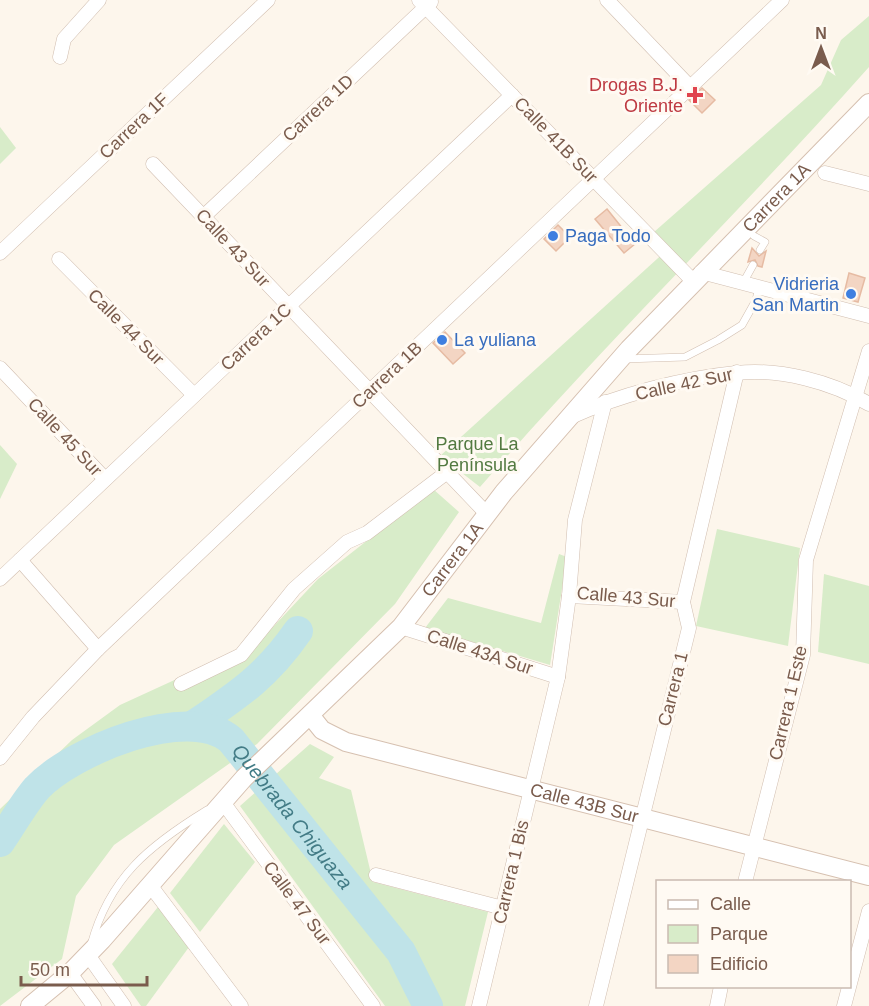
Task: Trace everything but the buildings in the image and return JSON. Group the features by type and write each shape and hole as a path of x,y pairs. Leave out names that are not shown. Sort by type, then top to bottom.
{"main road":[{"name":"Carrera 1A","path":"30,1006 88,955 244,778 401,627 487,514 621,358 697,277 869,103"},
{"name":"Calle 43B Sur","path":"310,715 322,730 346,742 869,876"}],"street":[{"path":"60,57 64,39 99,0"},
{"name":"Carrera 1F","path":"0,253 268,0"},
{"path":"607,0 691,88"},
{"name":"Carrera 1B","path":"0,758 33,717 98,649 782,0"},
{"name":"Calle 41B Sur","path":"426,2 594,179 697,277"},
{"name":"Carrera 1D","path":"203,217 426,2"},
{"name":"Carrera 1C","path":"0,579 512,94"},
{"name":"Calle 43 Sur","path":"153,164 487,514"},
{"path":"825,173 869,184"},
{"name":"Calle 44 Sur","path":"58,259 194,395"},
{"path":"697,277 743,283 869,316"},
{"name":"Carrera 1 Este","path":"745,880 803,655 806,560 869,351"},
{"name":"Calle 45 Sur","path":"0,368 105,479"},
{"name":"Calle 42 Sur","path":"569,418 605,402 737,372 789,375 827,385 869,404"},
{"name":"Carrera 1","path":"596,1006 640,818 689,628 683,602 737,372"},
{"name":"Calle 43 Sur","path":"605,402 575,520 569,596 683,602"},
{"path":"181,684 241,655 294,589 347,542 367,533 446,473"},
{"path":"20,560 98,649"},
{"name":"Carrera 1 Bis","path":"479,1006 558,677 569,596"},
{"name":"Calle 43A Sur","path":"401,627 558,677"},
{"name":"Calle 47 Sur","path":"222,801 373,1006"},
{"path":"376,875 503,908"},
{"path":"150,885 241,1006"},
{"path":"851,979 869,911"},
{"path":"88,955 124,1006"},
{"path":"70,973 94,1006"},
{"path":"717,1006 721,988"},
{"path":"844,1006 849,988"}],"lane":[{"path":"754,237 765,242 760,250"},
{"path":"743,283 753,265"},
{"path":"621,358 661,360 685,357 742,325 756,300 759,287"},
{"path":"88,955 103,908 128,870 162,838 222,801"}],"green space":[{"name":"Parque La Península","path":"869,16 869,67 527,433 480,487 440,456 668,249 654,232 821,85 841,40"},
{"path":"0,127 16,148 0,164"},
{"path":"0,445 17,464 0,499"},
{"path":"433,489 459,512 395,604 257,744 114,845 76,896 62,959 0,1006 0,809 72,740 120,705 181,677 244,658 318,579"},
{"path":"717,529 800,548 788,646 696,626"},
{"path":"559,554 567,557 550,665 425,628 448,598 541,623"},
{"path":"824,574 869,586 869,664 818,652"},
{"path":"310,744 334,757 319,778 351,790 373,882 488,912 465,1006 385,1006 240,806"},
{"path":"224,824 255,862 200,932 170,893"},
{"path":"158,907 189,947 146,1006 141,1006 112,964"}],"waterway":[{"path":"194,725 251,684 275,660 298,631"},
{"name":"Quebrada Chiguaza","path":"0,842 37,788 53,774 76,760 131,736 160,729 187,726 212,730 231,740 401,952 428,1006"}],"place":[{"name":"Drogas B.J. Oriente","path":"695,95"},
{"name":"Paga Todo","path":"553,236"},
{"name":"Vidrieria San Martin","path":"851,294"},
{"name":"La yuliana","path":"442,340"}]}
